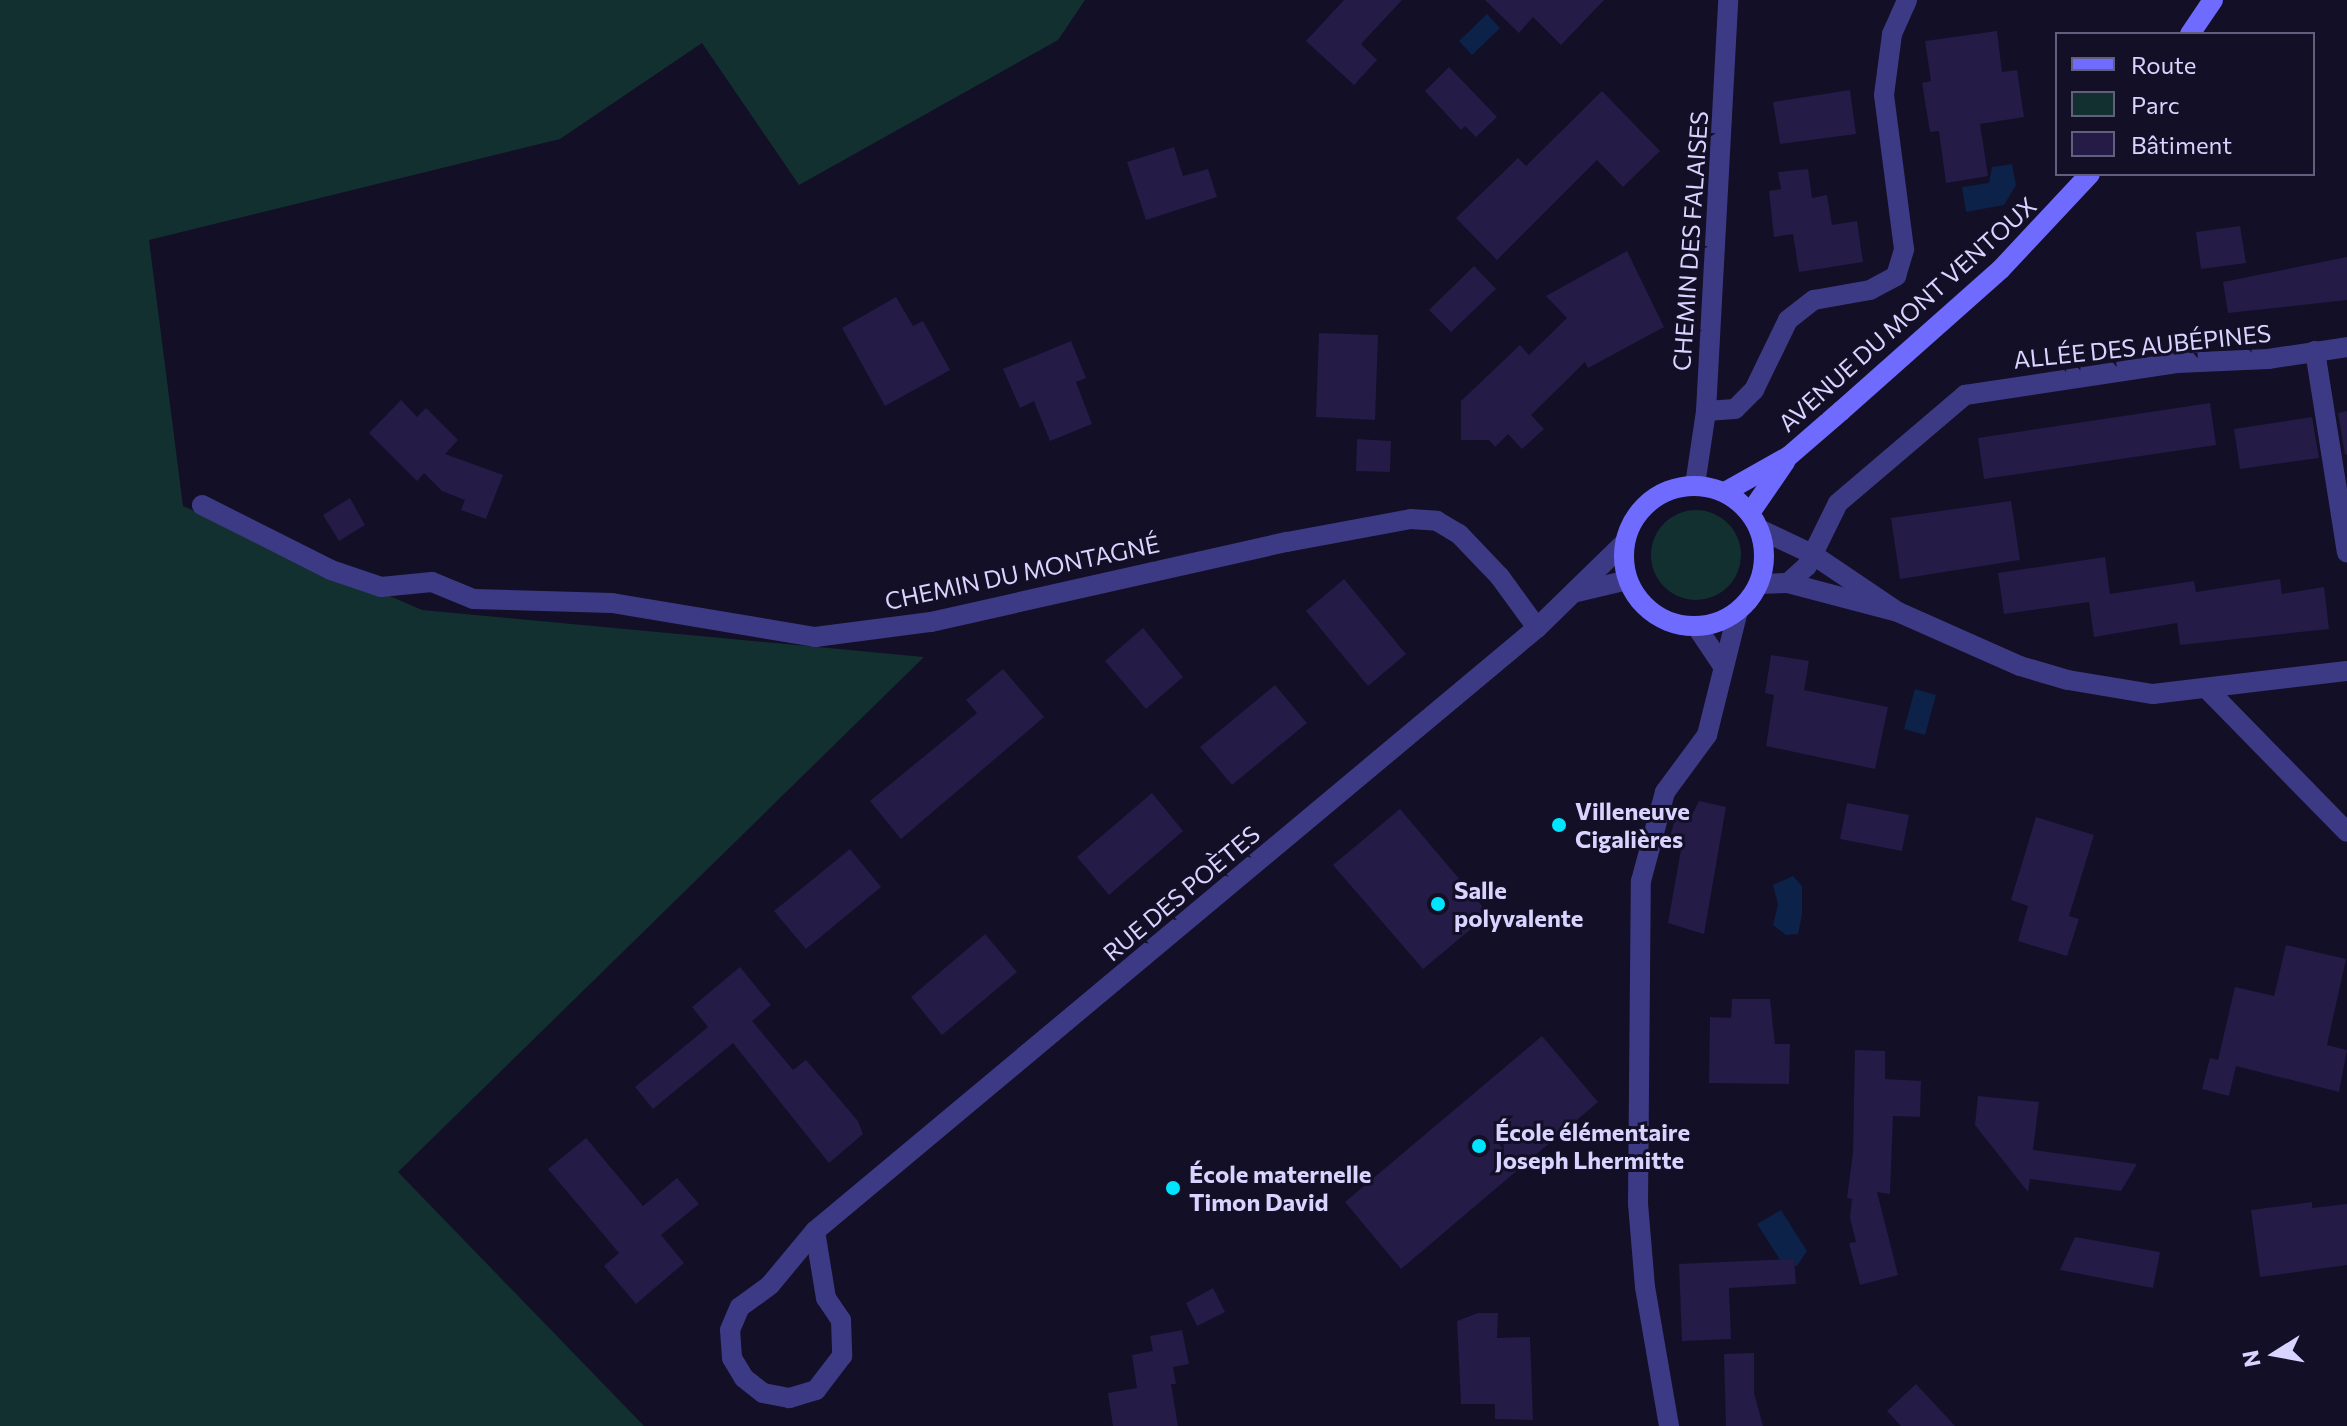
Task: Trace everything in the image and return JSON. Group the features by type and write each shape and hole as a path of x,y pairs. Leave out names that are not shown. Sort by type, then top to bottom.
{"street":[{"name":"CHEMIN DES FALAISES","path":"1695,485 1706,411 1728,0"},
{"path":"1706,411 1735,409 1754,390 1788,320 1814,300 1870,290 1896,276 1904,249 1884,95 1892,34 1907,0"},
{"path":"2191,32 2213,0"},
{"name":"AVENUE DU MONT VENTOUX","path":"1725,492 1789,456 2001,269 2088,176"},
{"name":"ALLÉE DES AUBÉPINES","path":"1788,583 1812,554 1838,503 1965,395 2177,363 2347,347"},
{"path":"2315,351 2347,552"},
{"name":"AVENUE DU MONT VENTOUX","path":"1755,521 1789,456"},
{"path":"1738,611 1696,626 1662,619 1648,609 1628,580 1625,542 1637,515 1658,495 1695,485 1725,492 1755,521 1812,554 1898,612"},
{"name":"CHEMIN DU MONTAGNÉ","path":"202,505 331,570 381,587 432,582 473,599 612,603 815,637 931,622 1287,542 1411,519 1437,521 1459,534 1500,577 1537,628"},
{"path":"1669,1426 1645,1287 1638,1204 1641,881 1665,792 1707,735 1721,663 1738,611 1759,584 1765,557 1755,521"},
{"name":"RUE DES POÈTES","path":"815,1231 826,1298 841,1320 842,1356 816,1390 789,1398 763,1393 744,1378 732,1358 730,1330 740,1307 770,1285 815,1231 1537,628 1625,542"},
{"name":"RUE DES POÈTES","path":"1577,592 1628,580"},
{"path":"1759,584 1788,583 1898,612 2020,666 2068,680 2153,694 2209,691 2347,671"},
{"path":"1696,626 1721,663"},
{"path":"2209,691 2347,832"}],"green space":[{"path":"0,0 1085,0 1058,40 799,185 702,43 560,139 149,240 183,506 422,610 924,657 398,1172 644,1426 0,1426"},
{"path":"1696,510 1713,514 1728,523 1737,538 1741,555 1737,572 1728,587 1713,596 1696,600 1679,596 1664,587 1655,572 1651,555 1655,538 1664,523 1679,514"}],"water":[{"path":"1487,14 1500,28 1472,55 1459,41"},
{"path":"2012,164 2016,185 2004,205 1966,212 1962,187 1989,183 1992,167"},
{"path":"1915,689 1936,695 1925,735 1904,729"},
{"path":"1793,876 1802,886 1802,915 1798,934 1786,935 1773,925 1778,904 1773,885"},
{"path":"1781,1210 1807,1251 1797,1266 1784,1266 1757,1224"}],"building":[{"path":"1344,0 1402,0 1361,44 1377,60 1354,85 1306,41"},
{"path":"1485,0 1604,0 1561,45 1533,17 1519,33"},
{"path":"1997,31 2002,72 2017,70 2024,117 1980,124 1988,176 1946,183 1939,131 1930,132 1922,83 1931,81 1925,41"},
{"path":"1449,67 1497,117 1476,137 1465,126 1461,130 1425,91"},
{"path":"1850,90 1856,134 1780,144 1773,102"},
{"path":"1602,91 1660,151 1623,187 1597,160 1497,260 1456,218 1518,158 1526,166"},
{"path":"1174,147 1183,176 1208,169 1217,197 1146,220 1127,162"},
{"path":"1808,169 1812,198 1827,195 1832,225 1857,221 1863,262 1799,272 1793,234 1774,237 1769,191 1781,189 1778,172"},
{"path":"2240,226 2246,263 2201,269 2196,232"},
{"path":"1627,251 1664,327 1588,368 1585,362 1531,415 1544,429 1522,449 1508,434 1495,447 1489,440 1461,440 1461,401 1520,345 1529,355 1567,318 1546,296"},
{"path":"2347,257 2347,300 2228,313 2223,282"},
{"path":"1474,266 1496,289 1451,332 1429,310"},
{"path":"896,297 913,326 923,321 950,370 885,406 842,328"},
{"path":"1319,333 1378,335 1375,420 1316,417"},
{"path":"1071,341 1086,378 1076,382 1092,424 1050,441 1034,401 1020,408 1003,369"},
{"path":"401,400 417,417 426,408 458,440 445,454 503,475 486,519 461,510 465,500 442,491 424,473 417,481 369,433"},
{"path":"2210,403 2216,445 1984,479 1978,438"},
{"path":"2347,411 2347,454 2345,455 2338,413"},
{"path":"2312,417 2319,458 2240,469 2234,429"},
{"path":"1357,439 1391,441 1390,472 1356,471"},
{"path":"350,498 365,525 339,541 323,515"},
{"path":"2011,501 2020,560 1900,579 1891,518"},
{"path":"2105,557 2110,594 2194,581 2196,592 2280,579 2282,594 2324,587 2329,629 2180,645 2177,623 2094,637 2089,602 2004,614 1998,573"},
{"path":"1344,579 1406,654 1368,686 1306,611"},
{"path":"1143,628 1183,677 1146,709 1105,661"},
{"path":"1771,655 1809,661 1804,690 1888,707 1875,769 1766,746 1774,695 1765,693"},
{"path":"1003,669 1044,717 901,839 870,801 977,713 966,700"},
{"path":"1275,685 1307,723 1232,785 1200,747"},
{"path":"1152,793 1183,831 1109,895 1077,857"},
{"path":"1699,801 1726,807 1704,934 1668,923 1682,844 1669,841 1676,815 1691,817"},
{"path":"1847,803 1909,815 1902,851 1840,839"},
{"path":"1400,809 1489,914 1423,969 1333,865"},
{"path":"2036,817 2094,835 2069,916 2079,919 2067,956 2018,941 2028,906 2011,900"},
{"path":"850,849 881,887 806,949 774,911"},
{"path":"985,934 1017,972 942,1035 911,997"},
{"path":"2286,945 2346,959 2327,1045 2347,1050 2339,1092 2236,1066 2229,1096 2202,1089 2210,1058 2218,1060 2235,987 2274,996"},
{"path":"740,967 771,1005 752,1021 793,1070 806,1060 858,1121 863,1134 829,1163 733,1043 653,1109 635,1087 708,1027 692,1007"},
{"path":"1732,999 1770,999 1775,1044 1790,1044 1789,1084 1709,1083 1710,1017 1731,1018"},
{"name":"École élémentaire Joseph Lhermitte","path":"1542,1036 1598,1102 1401,1269 1345,1202"},
{"path":"1855,1050 1885,1051 1885,1079 1921,1081 1920,1117 1893,1116 1890,1194 1877,1192 1898,1275 1860,1285 1849,1243 1856,1242 1850,1218 1852,1199 1847,1198 1853,1153"},
{"path":"1978,1096 2039,1102 2033,1150 2137,1164 2121,1191 2030,1179 2028,1192 1975,1125"},
{"path":"586,1138 643,1206 677,1178 699,1204 661,1235 684,1263 636,1304 604,1266 619,1253 548,1169"},
{"path":"2312,1202 2312,1208 2347,1204 2347,1265 2260,1277 2251,1210"},
{"path":"2075,1237 2160,1252 2153,1288 2060,1270"},
{"path":"1794,1259 1796,1284 1729,1288 1731,1339 1682,1341 1679,1264"},
{"path":"1213,1288 1225,1312 1197,1326 1186,1303"},
{"path":"1478,1313 1498,1313 1497,1338 1530,1337 1533,1420 1495,1419 1495,1404 1461,1404 1457,1321"},
{"path":"1182,1330 1189,1364 1173,1367 1176,1384 1171,1384 1178,1426 1113,1426 1108,1393 1137,1388 1132,1355 1153,1351 1150,1336"},
{"path":"1754,1353 1754,1393 1763,1426 1726,1426 1724,1354"},
{"path":"1916,1384 1955,1426 1901,1426 1887,1411"}],"place":[{"name":"Villeneuve Cigalières","path":"1559,825"},
{"name":"Salle polyvalente","path":"1438,904"},
{"name":"École élémentaire Joseph Lhermitte","path":"1479,1146"},
{"name":"École maternelle Timon David","path":"1173,1188"}]}
